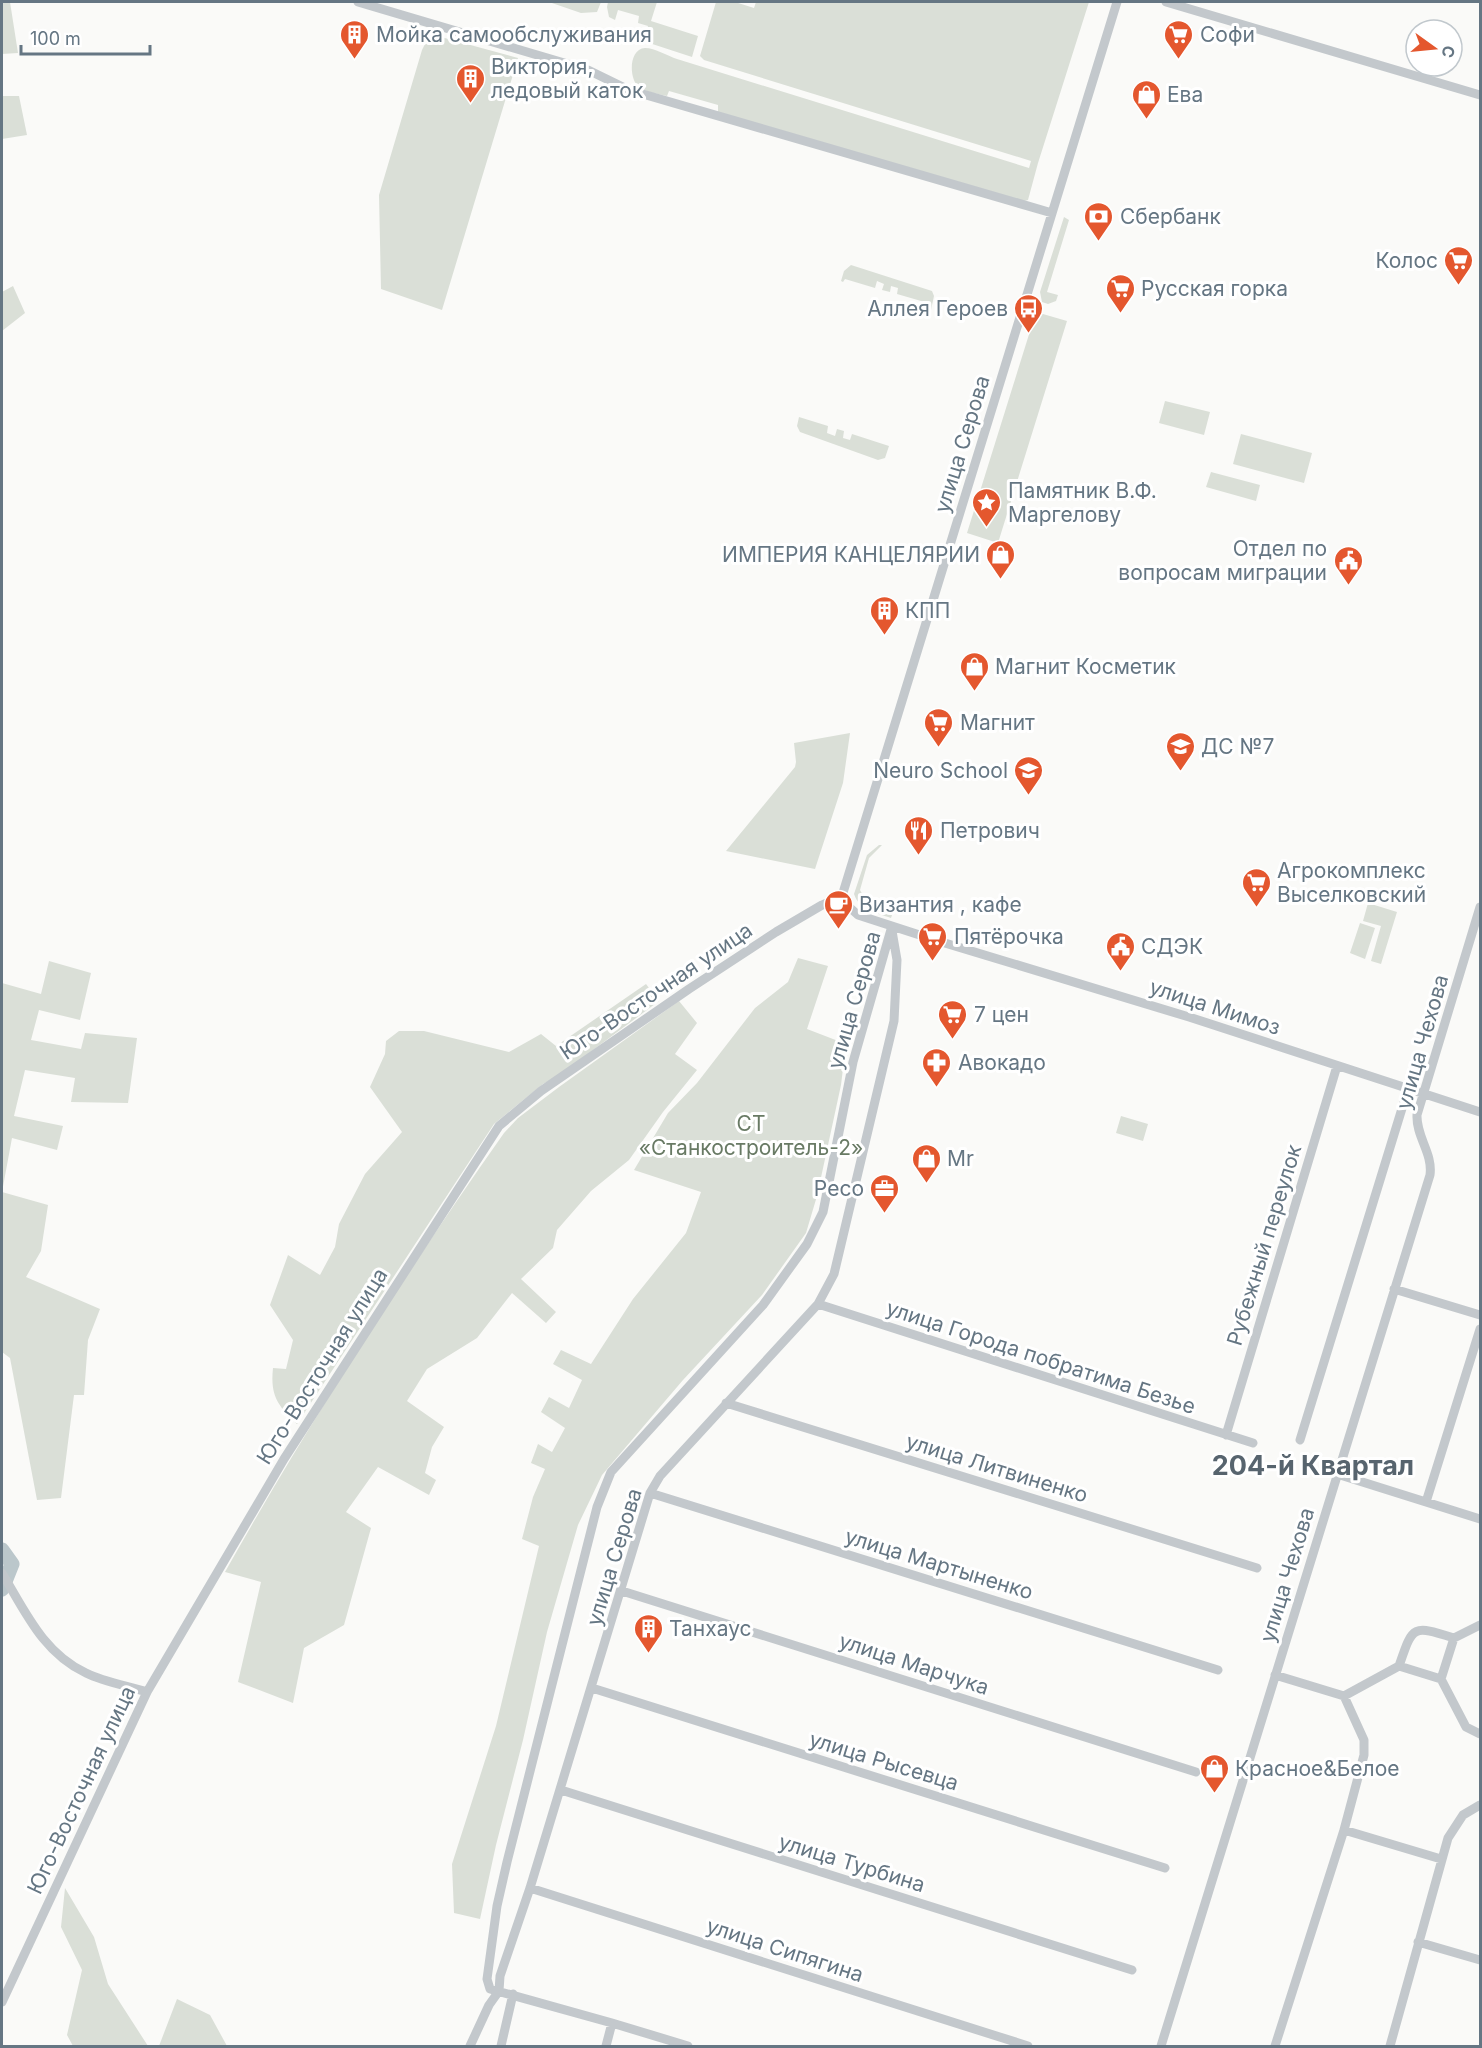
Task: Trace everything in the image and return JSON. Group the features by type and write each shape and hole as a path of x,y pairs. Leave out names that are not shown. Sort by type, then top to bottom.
{"street":[{"path":"358,2 588,70 629,90 1052,213"},
{"name":"улица Серова","path":"842,896 1117,2"},
{"path":"1166,2 1480,95"},
{"name":"улица Мимоз","path":"842,896 848,906 858,915 1140,1002 1480,1112"},
{"name":"Юго-Восточная улица","path":"2,2002 147,1692 284,1459 499,1126 541,1091 698,983 795,921 842,896"},
{"name":"улица Чехова","path":"1161,2046 1430,1175 1429,1154 1417,1124 1417,1115 1480,907"},
{"name":"улица Серова","path":"892,926 897,960 894,1021 834,1274 818,1304 660,1476 650,1493 561,1790 500,1976 499,1991 490,1989 487,1979 497,1906 509,1851 597,1507 611,1472 763,1305 807,1244 823,1212 853,1062 892,926"},
{"name":"Рубежный переулок","path":"1226,1435 1337,1066"},
{"path":"1300,1440 1407,1089"},
{"path":"1394,1289 1480,1315"},
{"name":"улица Города побратима Безье","path":"818,1304 1252,1443"},
{"path":"1426,1502 1480,1329"},
{"name":"улица Литвиненко","path":"726,1403 1257,1568"},
{"path":"1337,1474 1480,1519"},
{"name":"улица Мартыненко","path":"650,1493 1218,1670"},
{"path":"2,1573 38,1634 61,1659 87,1674 147,1692"},
{"name":"улица Марчука","path":"622,1591 1196,1772"},
{"path":"1275,1675 1344,1696 1399,1666 1408,1639 1418,1630 1426,1629 1454,1638 1480,1625"},
{"path":"1441,1679 1454,1638"},
{"path":"1399,1666 1441,1679 1467,1727 1480,1734"},
{"name":"улица Рысевца","path":"592,1688 1166,1868"},
{"path":"1275,2046 1361,1773 1364,1740 1344,1696"},
{"name":"улица Турбина","path":"561,1790 1132,1970"},
{"path":"1390,2046 1448,1838 1463,1815 1480,1805"},
{"path":"1344,1830 1441,1859"},
{"name":"улица Сипягина","path":"530,1888 1028,2046"},
{"path":"1418,1942 1480,1960"},
{"path":"470,2046 489,2004 499,1991 688,2046"},
{"path":"501,2046 513,1994"},
{"path":"606,2046 612,2023"}],"green space":[{"path":"2,2 10,2 18,53 2,54"},
{"path":"549,2 601,2 597,12 581,13"},
{"path":"608,2 657,2 651,21 698,36 692,57 628,34 645,37 648,26 638,23 639,16 618,10 615,20 609,17"},
{"path":"716,2 735,2 754,8 756,2 1089,2 1028,200 1024,201 718,112 718,105 669,91 667,96 639,87 633,78 633,59 639,50 649,48 677,59 1029,168 1031,161 704,60 700,56"},
{"path":"430,34 518,58 442,310 381,289 379,195 422,50"},
{"path":"2,96 19,96 27,135 2,139"},
{"path":"1064,217 1069,220 1047,292 1058,295 1056,301 1048,304 1042,302 1040,292"},
{"path":"851,265 932,291 934,296 931,310 926,309 928,303 897,294 898,288 891,286 890,292 882,290 884,284 877,281 875,288 845,279 841,281 844,271"},
{"path":"13,286 25,313 2,331 2,292"},
{"path":"1036,312 1067,321 998,543 967,533"},
{"path":"1165,401 1210,412 1204,435 1159,423"},
{"path":"799,417 828,426 827,433 835,436 837,429 844,431 843,438 850,440 852,434 889,446 885,458 878,460 800,432 797,426"},
{"path":"1241,434 1312,453 1304,483 1233,464"},
{"path":"1211,472 1260,485 1256,501 1206,487"},
{"path":"850,733 843,783 815,869 726,851 795,767 794,743"},
{"path":"882,845 869,858 860,890 869,906 892,915 891,918 864,907 854,894 867,855"},
{"path":"1368,903 1397,912 1381,964 1371,961 1381,926 1363,921"},
{"path":"1360,923 1375,928 1365,959 1350,953"},
{"name":"СТ «Станкостроитель-2»","path":"798,958 828,966 807,1029 846,1044 841,1085 817,1196 806,1233 762,1295 683,1380 602,1475 578,1525 547,1632 480,1919 454,1913 452,1864 496,1726 539,1546 522,1539 533,1497 545,1469 531,1463 538,1444 552,1452 565,1428 541,1412 549,1397 569,1408 582,1380 553,1364 561,1350 591,1364 633,1299 686,1233 701,1192 634,1170 668,1113 697,1083 755,1008 788,982"},
{"path":"49,961 91,973 80,1020 39,1010 31,1040 81,1049 85,1033 137,1038 128,1103 71,1102 75,1078 25,1070 14,1116 63,1126 57,1150 12,1138 2,1192 2,983 41,994"},
{"path":"646,984 659,1001 558,1076 543,1084 494,1124 297,1424 280,1406 274,1393 273,1368 286,1369 293,1340 270,1305 288,1255 320,1275 335,1247 339,1224 365,1174 402,1132 370,1087 385,1054 386,1041 399,1031 424,1031 509,1052 541,1034 556,1046"},
{"path":"679,1001 697,1023 675,1054 697,1070 663,1112 629,1160 591,1191 557,1230 553,1248 521,1279 556,1312 546,1323 512,1293 477,1338 427,1369 407,1401 444,1427 432,1447 425,1473 436,1480 429,1495 378,1467 346,1512 371,1528 344,1625 304,1648 293,1703 238,1682 261,1582 225,1572 324,1404 394,1294 504,1133 518,1118"},
{"path":"1121,1116 1148,1124 1143,1141 1116,1133"},
{"path":"2,1192 48,1205 41,1251 26,1277 100,1309 88,1340 84,1395 74,1395 61,1498 37,1500 10,1358 2,1352"},
{"path":"65,1888 94,1937 108,1984 148,2046 73,2046 67,2035 82,1970 61,1927"},
{"path":"177,1999 210,2015 227,2046 159,2046"}],"waterway":[{"path":"2,1550 12,1564 2,1589"}],"place":[{"name":"Мойка самообслуживания","path":"355,60"},
{"name":"Софи","path":"1179,60"},
{"name":"Виктория, ледовый каток","path":"470,104"},
{"name":"Ева","path":"1146,120"},
{"name":"Сбербанк","path":"1099,242"},
{"name":"Колос","path":"1459,286"},
{"name":"Русская горка","path":"1120,314"},
{"name":"Аллея Героев","path":"1029,334"},
{"name":"Памятник В.Ф. Маргелову","path":"987,528"},
{"name":"ИМПЕРИЯ КАНЦЕЛЯРИИ","path":"1001,580"},
{"name":"Отдел по вопросам миграции","path":"1348,586"},
{"name":"КПП","path":"884,636"},
{"name":"Магнит Косметик","path":"974,692"},
{"name":"Магнит","path":"939,748"},
{"name":"ДС №7","path":"1180,772"},
{"name":"Neuro School","path":"1029,796"},
{"name":"Петрович","path":"919,856"},
{"name":"Агрокомплекс Выселковский","path":"1256,908"},
{"name":"Византия , кафе","path":"838,930"},
{"name":"Пятёрочка","path":"933,962"},
{"name":"СДЭК","path":"1120,972"},
{"name":"7 цен","path":"953,1040"},
{"name":"Авокадо","path":"937,1088"},
{"name":"Mr","path":"926,1184"},
{"name":"Ресо","path":"885,1214"},
{"name":"Танхаус","path":"648,1654"},
{"name":"Красное&Белое","path":"1214,1794"}],"district":[{"name":"204-й Квартал","path":"1313,1465"}]}
